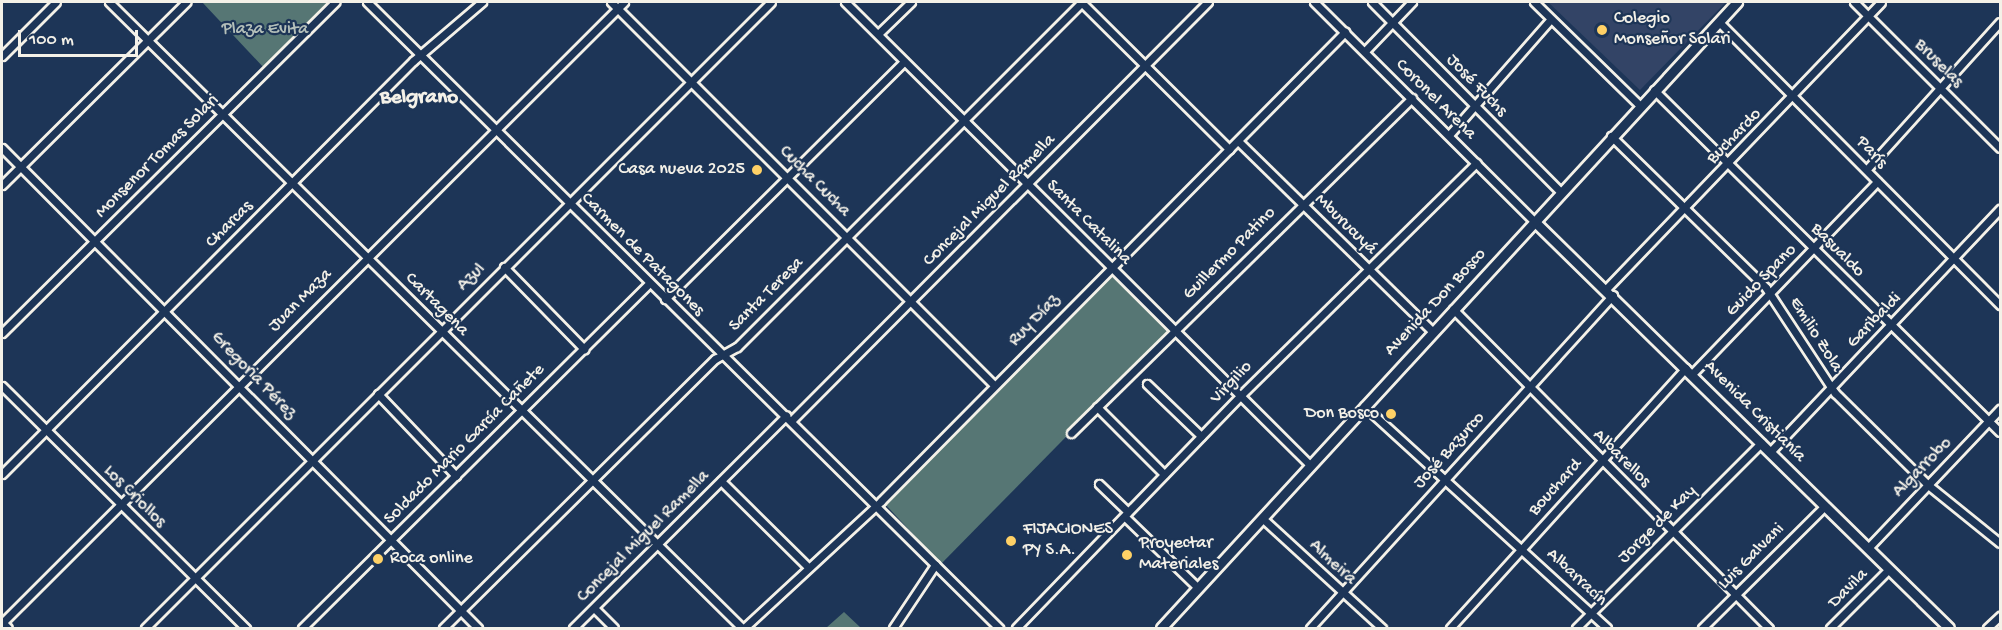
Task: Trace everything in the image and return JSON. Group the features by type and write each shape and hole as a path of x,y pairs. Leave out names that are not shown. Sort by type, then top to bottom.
{"main road":[{"name":"Avenida Don Bosco","path":"1161,628 1639,105 1737,2"},
{"name":"Avenida Cristianía","path":"1534,221 1610,292 1824,507 1949,628"}],"street":[{"path":"2,56 56,2"},
{"name":"Cartagena","path":"109,2 591,482 743,628"},
{"path":"2,185 186,2"},
{"name":"Monsenor Tomas Solari","path":"2,333 335,2"},
{"name":"Carmen de Patagones","path":"367,2 423,55 649,284 788,418 999,628"},
{"name":"Charcas","path":"2,474 423,55 482,2"},
{"name":"Cucha Cucha","path":"611,2 994,384"},
{"name":"Juan Maza","path":"2,622 239,383 624,2"},
{"name":"Azul","path":"145,628 314,460 567,202 771,2"},
{"name":"Santa Catalina","path":"845,2 1242,394 1310,465"},
{"path":"878,34 911,2"},
{"path":"1081,2 1229,149"},
{"name":"Santa Teresa","path":"444,628 722,355 737,347 1081,2"},
{"name":"Concejal Miguel Ramella","path":"573,628 655,544 911,302 1209,2"},
{"name":"Coronel Arena","path":"1314,2 1534,221"},
{"name":"José Fuchs","path":"1372,2 1560,191"},
{"path":"1365,51 1412,2"},
{"path":"1534,2 1639,105"},
{"name":"Bruselas","path":"1854,2 2001,148"},
{"name":"Buchardo","path":"1610,292 1685,209 1881,2"},
{"path":"1449,135 1551,19"},
{"name":"París","path":"1719,22 2001,305"},
{"path":"1866,169 2001,22"},
{"name":"Ruy Díaz","path":"743,628 874,504 1345,32"},
{"path":"665,299 786,176 904,62"},
{"name":"Basualdo","path":"1654,90 1988,422 2001,432"},
{"name":"Guillermo Patino","path":"1071,433 1412,98"},
{"name":"Emilio Zola","path":"1611,136 1772,295 1831,388 1928,485 2001,543"},
{"name":"Mburucuyá","path":"1238,141 1432,331"},
{"name":"Gregoria Pérez","path":"2,148 167,308 478,628"},
{"name":"Virgilio","path":"1016,628 1242,394 1476,163"},
{"name":"Guido Spano","path":"1689,371 1772,295 1877,182"},
{"name":"Garibaldi","path":"1770,452 2001,209"},
{"path":"504,267 584,349"},
{"name":"Soldado Mario García Cañete","path":"302,628 649,284"},
{"name":"José Bazurco","path":"1310,628 1528,387 1610,292"},
{"name":"Albarellos","path":"1452,309 1769,628"},
{"name":"Bouchard","path":"1450,628 1601,460 1689,371"},
{"path":"1147,384 1202,436"},
{"name":"Los Criollos","path":"2,386 246,628"},
{"path":"378,394 456,476"},
{"name":"Albarracín","path":"1364,405 1607,628"},
{"path":"1097,407 1164,474"},
{"name":"Algarrobo","path":"1868,548 2001,409"},
{"name":"Jorge de Kay","path":"1576,628 1761,443"},
{"path":"721,481 808,567"},
{"path":"1099,484 1198,588"},
{"name":"Luis Galvani","path":"1702,628 1824,507"},
{"name":"Almeira","path":"1262,518 1382,628"},
{"path":"893,628 935,565"},
{"name":"Davila","path":"1830,628 1888,570"},
{"path":"594,608 614,628"},
{"path":"1987,628 2001,616"},
{"path":"2,622 8,628"}],"shaded area":[{"path":"1548,2 1726,2 1640,90"}],"green space":[{"name":"Plaza Evita","path":"202,2 335,2 265,69"},
{"path":"1108,273 1167,327 1167,334 941,564 884,503"},
{"path":"844,612 861,628 826,628"}],"place":[{"name":"Colegio Monseñor Solari","path":"1602,30"},
{"name":"Casa nueva 2025","path":"757,170"},
{"name":"Don Bosco","path":"1391,414"},
{"name":"FIJACIONES PY S.A.","path":"1011,541"},
{"name":"Proyectar Materiales","path":"1127,555"},
{"name":"Roca online","path":"378,559"}],"district":[{"name":"Belgrano","path":"419,99"}]}
